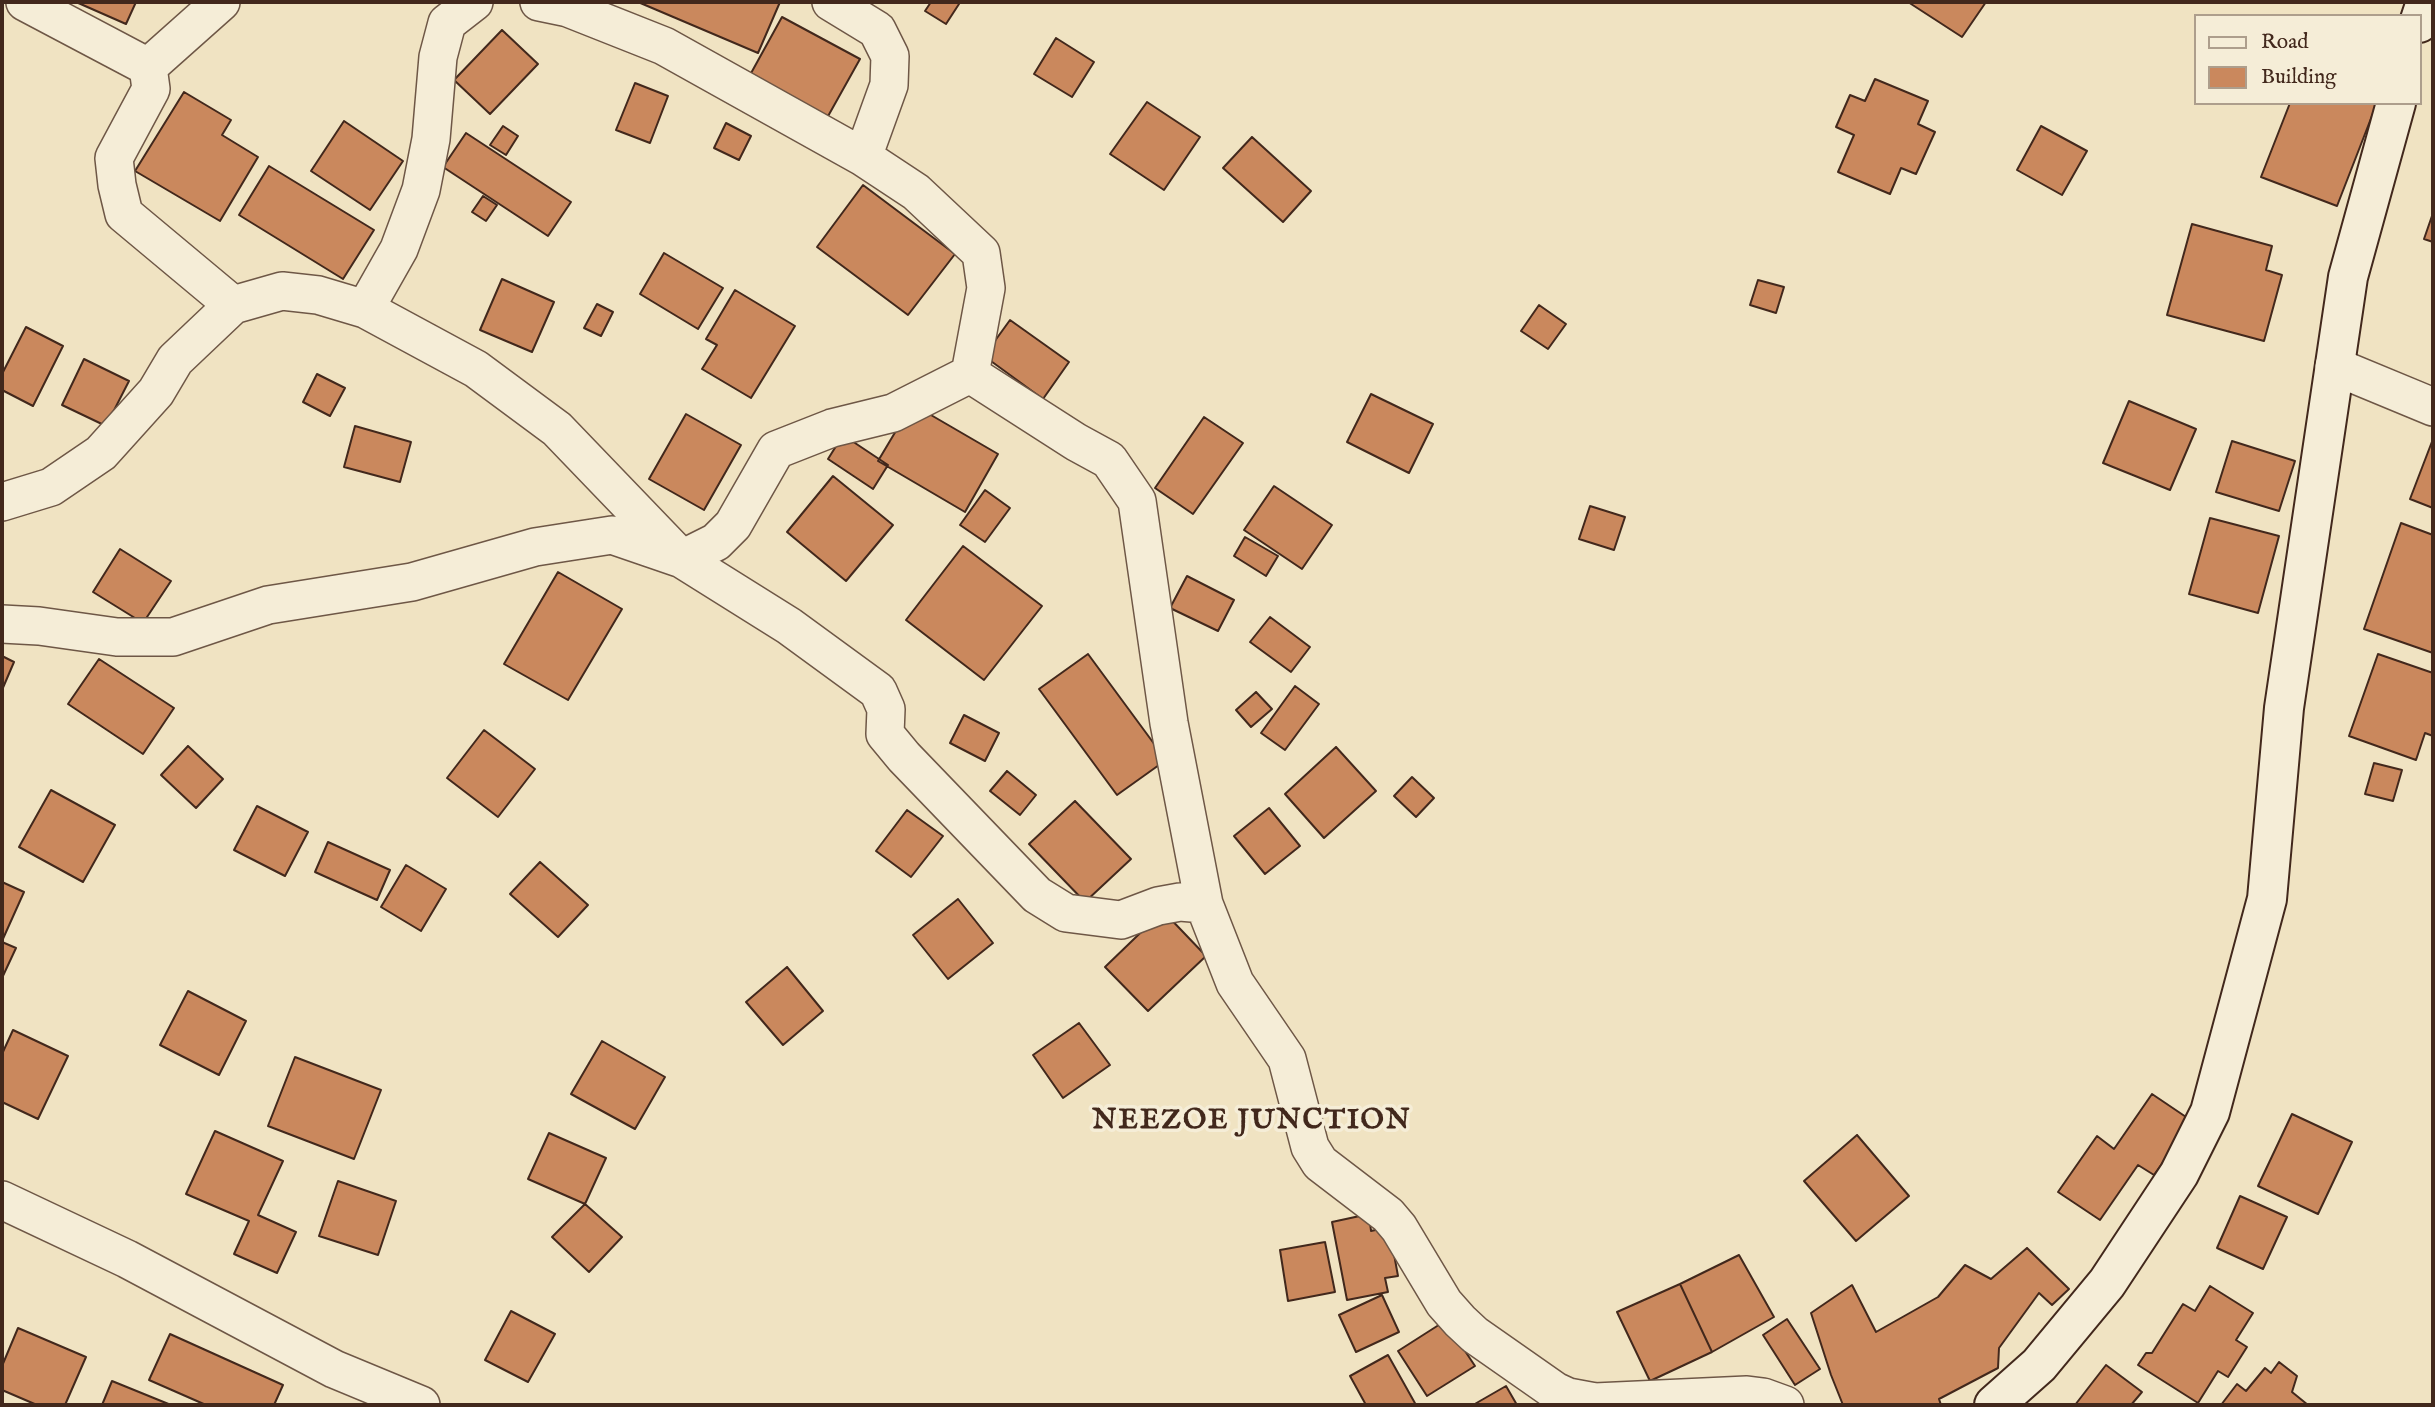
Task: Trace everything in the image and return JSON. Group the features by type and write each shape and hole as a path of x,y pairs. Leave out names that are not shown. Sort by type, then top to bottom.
{"street":[{"path":"25,2 148,68"},
{"path":"148,68 221,2"},
{"path":"365,309 399,249 421,190 430,139 438,57 447,23 474,2"},
{"path":"539,2 568,9 664,46 863,157 916,192 981,253 986,288 970,374"},
{"path":"831,2 877,30 890,56 889,85 863,157"},
{"path":"148,68 151,89 114,158 124,215 233,305"},
{"path":"1994,1405 2039,1365 2107,1283 2179,1174 2210,1112 2266,899 2284,708 2348,277 2395,105"},
{"path":"2,502 51,487 101,453 156,392 175,360 233,305 282,290 318,295 365,309 476,369 557,429 682,559"},
{"path":"2334,366 2433,407"},
{"path":"682,559 716,542 733,525 776,450 832,428 893,413 970,374"},
{"path":"970,374 1109,460 1137,501 1170,723 1204,904 1235,983 1287,1059 1310,1147 1320,1163 1388,1215 1399,1228 1444,1303 1475,1335 1555,1391 1579,1400 1733,1395 1763,1397 1785,1405"},
{"path":"2,624 39,626 117,638 173,637 268,605 412,582 535,547 612,536 682,559 789,626 878,691 886,709 885,734 1037,895 1066,913 1121,920 1169,904 1204,904"},
{"path":"2,1200 127,1259 334,1369 421,1405"}],"building":[{"path":"76,2 136,2 126,24"},
{"path":"638,2 780,2 758,53"},
{"path":"931,2 959,4 946,24 925,11"},
{"path":"1908,2 1986,2 1962,37"},
{"path":"782,17 860,59 827,118 750,75"},
{"path":"502,30 538,64 490,114 454,80"},
{"path":"1056,38 1094,62 1072,97 1034,74"},
{"path":"1875,79 1928,101 1918,124 1935,132 1916,174 1901,168 1890,194 1838,172 1854,135 1836,127 1850,95 1865,101"},
{"path":"635,83 668,96 650,143 616,130"},
{"path":"184,92 231,120 222,135 258,157 220,221 135,171"},
{"path":"1147,102 1200,137 1164,190 1110,154"},
{"path":"2289,105 2376,105 2337,206 2261,177"},
{"path":"344,121 403,161 370,210 311,171"},
{"path":"726,123 751,136 739,160 714,148"},
{"path":"503,126 518,136 506,155 490,145"},
{"path":"2041,126 2087,151 2062,195 2017,170"},
{"path":"466,133 571,202 548,236 443,167"},
{"path":"1252,137 1311,191 1283,222 1223,168"},
{"path":"269,166 374,230 343,279 239,215"},
{"path":"863,185 955,254 908,315 817,247"},
{"path":"483,196 497,205 486,221 472,212"},
{"path":"2433,213 2433,242 2424,239"},
{"path":"2192,224 2272,246 2266,270 2282,275 2264,341 2167,315"},
{"path":"664,253 723,288 698,329 640,294"},
{"path":"502,279 554,302 532,352 480,330"},
{"path":"1758,280 1784,287 1776,313 1750,305"},
{"path":"735,290 795,326 751,398 702,369 717,345 706,339"},
{"path":"597,304 613,312 601,336 584,328"},
{"path":"1539,305 1566,324 1548,349 1521,331"},
{"path":"1010,320 1069,362 1043,399 984,356"},
{"path":"26,327 63,346 33,406 2,390 2,374"},
{"path":"84,359 129,381 106,426 62,405"},
{"path":"317,374 345,388 330,416 303,402"},
{"path":"1371,394 1433,424 1409,473 1347,442"},
{"path":"2129,401 2196,429 2170,490 2103,463"},
{"path":"912,404 998,454 965,512 878,461"},
{"path":"686,414 741,445 704,510 649,479"},
{"path":"1204,417 1243,443 1193,514 1155,488"},
{"path":"355,426 411,442 400,482 344,467"},
{"path":"843,435 888,465 873,489 828,459"},
{"path":"2433,439 2433,508 2410,499"},
{"path":"2232,441 2295,461 2279,511 2216,492"},
{"path":"833,476 893,525 846,581 787,532"},
{"path":"1274,486 1332,525 1302,569 1244,530"},
{"path":"985,490 1010,508 985,542 960,525"},
{"path":"1590,506 1625,517 1614,550 1579,539"},
{"path":"2210,518 2279,536 2258,613 2189,594"},
{"path":"2401,523 2433,535 2433,653 2364,629"},
{"path":"1245,537 1278,556 1266,576 1234,556"},
{"path":"963,546 1042,606 984,680 906,620"},
{"path":"120,549 171,581 143,623 93,592"},
{"path":"558,572 622,609 568,700 504,664"},
{"path":"1187,576 1234,600 1218,631 1170,608"},
{"path":"1270,617 1310,647 1291,672 1250,642"},
{"path":"1088,654 1166,760 1117,795 1039,689"},
{"path":"2378,654 2433,673 2433,736 2425,733 2416,760 2349,736"},
{"path":"2,656 14,662 2,690"},
{"path":"99,659 174,708 143,754 68,704"},
{"path":"1295,686 1319,704 1285,750 1261,733"},
{"path":"1256,692 1272,709 1251,727 1236,710"},
{"path":"964,715 999,733 985,761 950,743"},
{"path":"484,730 535,769 498,817 447,778"},
{"path":"188,746 223,779 196,808 161,775"},
{"path":"1336,747 1376,791 1324,838 1285,794"},
{"path":"2374,763 2402,770 2393,801 2365,794"},
{"path":"1007,771 1036,795 1020,815 990,791"},
{"path":"1412,777 1434,798 1416,817 1394,796"},
{"path":"51,790 115,825 83,882 19,847"},
{"path":"1075,801 1131,859 1085,902 1029,844"},
{"path":"257,806 308,832 285,876 234,850"},
{"path":"1269,808 1300,846 1265,874 1234,836"},
{"path":"907,810 943,836 911,877 876,851"},
{"path":"328,842 390,870 377,900 315,872"},
{"path":"540,862 588,905 558,937 510,894"},
{"path":"406,865 446,889 421,931 381,907"},
{"path":"2,882 24,892 2,941"},
{"path":"958,899 993,943 948,979 913,935"},
{"path":"1163,911 1206,956 1148,1011 1105,967"},
{"path":"2,942 16,948 2,978"},
{"path":"787,967 823,1011 783,1045 746,1002"},
{"path":"188,991 246,1021 219,1075 160,1045"},
{"path":"1079,1023 1110,1065 1063,1098 1033,1055"},
{"path":"13,1030 68,1056 38,1119 2,1102 2,1054"},
{"path":"602,1041 665,1077 635,1129 571,1094"},
{"path":"295,1057 381,1090 354,1159 268,1126"},
{"path":"2152,1094 2192,1121 2154,1175 2138,1165 2100,1220 2058,1192 2097,1136 2114,1149"},
{"path":"2292,1114 2352,1142 2318,1214 2258,1186"},
{"path":"215,1131 283,1161 258,1215 296,1232 277,1273 234,1254 249,1221 186,1194"},
{"path":"549,1133 606,1158 585,1204 528,1179"},
{"path":"1857,1135 1909,1196 1856,1241 1804,1181"},
{"path":"338,1181 396,1201 378,1255 319,1236"},
{"path":"2240,1196 2287,1217 2263,1269 2217,1248"},
{"path":"585,1204 622,1237 589,1272 552,1237"},
{"path":"1369,1214 1371,1231 1389,1227 1398,1276 1385,1278 1388,1292 1347,1300 1332,1222"},
{"path":"1325,1242 1335,1292 1288,1301 1280,1250"},
{"path":"2027,1248 2069,1289 2052,1305 2039,1293 1999,1348 1998,1368 1939,1399 1941,1405 1843,1405 1811,1313 1852,1285 1876,1332 1938,1297 1965,1265 1991,1279"},
{"path":"1739,1255 1774,1317 1712,1352 1680,1284"},
{"path":"1680,1284 1712,1352 1650,1381 1617,1312"},
{"path":"2210,1286 2253,1313 2236,1340 2247,1347 2228,1377 2218,1371 2198,1403 2138,1365 2146,1353 2152,1353 2183,1304 2195,1311"},
{"path":"1382,1295 1399,1332 1356,1352 1339,1315"},
{"path":"511,1311 555,1334 528,1382 485,1360"},
{"path":"1787,1319 1820,1369 1795,1385 1763,1335"},
{"path":"1445,1321 1475,1366 1427,1396 1398,1351"},
{"path":"18,1328 86,1357 65,1405 37,1405 2,1390 2,1366"},
{"path":"170,1334 283,1385 274,1405 206,1405 149,1380"},
{"path":"1388,1355 1416,1405 1366,1405 1350,1376"},
{"path":"2279,1362 2297,1376 2292,1392 2308,1405 2221,1405 2237,1384 2246,1391 2265,1368 2271,1373"},
{"path":"2106,1365 2142,1392 2131,1405 2075,1405"},
{"path":"112,1381 171,1405 102,1405"},
{"path":"1506,1386 1517,1405 1473,1405"}],"district":[{"name":"NEEZOE JUNCTION","path":"1252,1122"}]}
